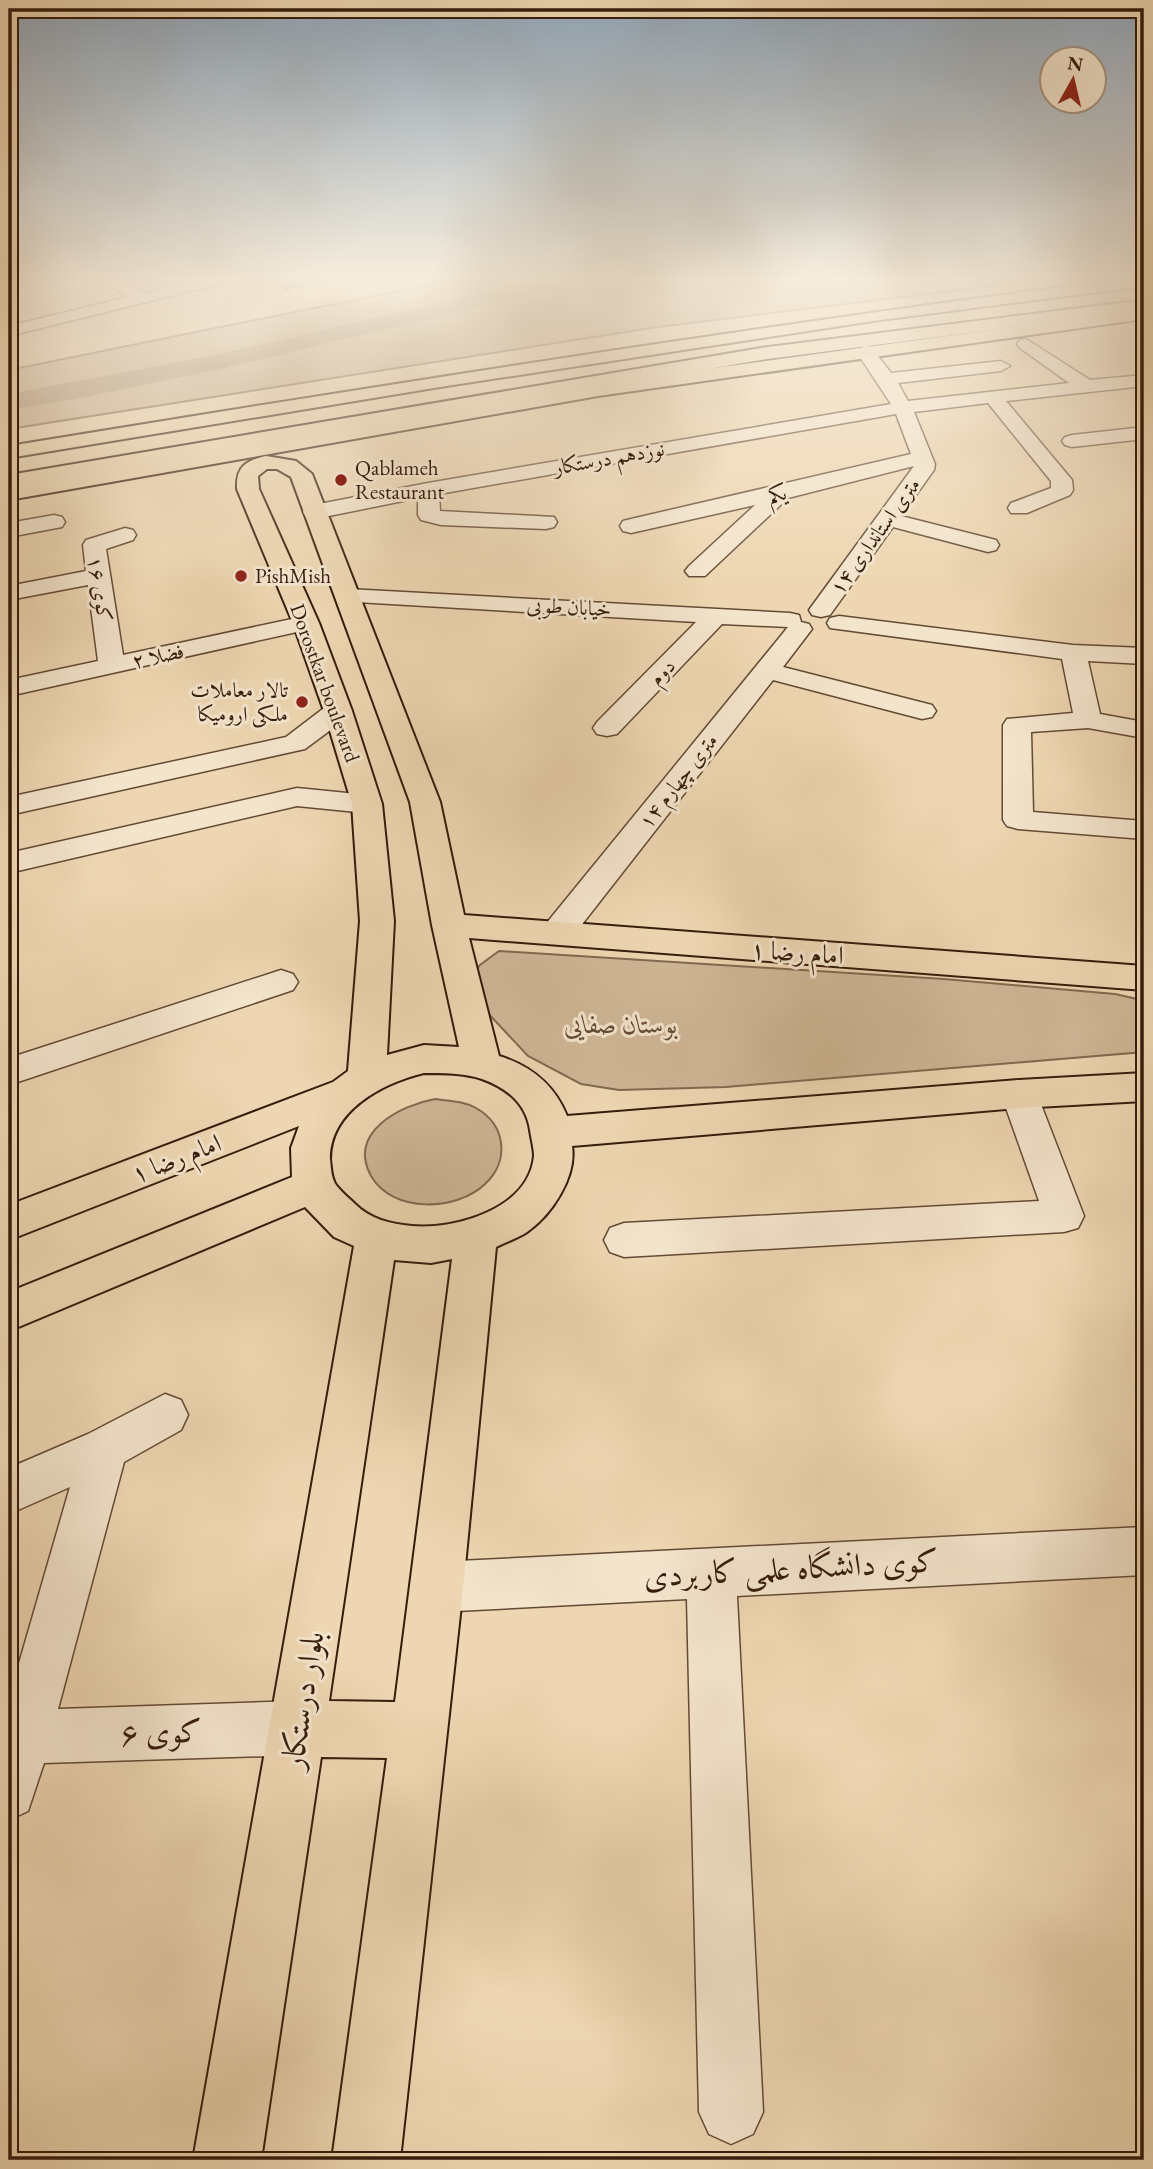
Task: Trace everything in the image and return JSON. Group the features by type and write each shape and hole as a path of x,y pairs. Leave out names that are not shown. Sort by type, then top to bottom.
{"main road":[{"path":"9,452 452,379"},
{"path":"9,468 541,379"},
{"path":"9,482 613,379"},
{"path":"598,390 647,379"},
{"path":"9,493 672,379"},
{"path":"211,420 462,392"},
{"path":"248,489 247,475 257,465 269,461 292,465 302,474 313,458 336,442 368,431"},
{"path":"138,469 185,468 203,471 233,480 248,489"},
{"name":"Dorostkar boulevard","path":"302,474 314,512 425,802 449,925 482,1064"},
{"name":"Dorostkar boulevard","path":"248,489 306,623 338,711 367,804 377,921 355,1085"},
{"name":"امام رضا ۱","path":"449,925 1144,978"},
{"path":"424,1059 453,1059 482,1064 508,1074 530,1090 545,1110 554,1132 554,1157 546,1181 535,1197 506,1224 476,1238 443,1246 409,1247 376,1240 342,1220 328,1208 314,1185 310,1161 314,1136 325,1113 355,1085 394,1065 424,1059"},
{"name":"امام رضا ۱","path":"9,1223 355,1085"},
{"path":"554,1132 1019,1094 1144,1087"},
{"path":"9,1312 314,1185"},
{"path":"366,2160 438,1587 476,1238"},
{"name":"بلوار درستکار","path":"227,2160 376,1240"},
{"path":"298,1728 419,1731"}],"street":[{"name":"۱۴ متری استانداری","path":"830,616 886,519 924,470 904,407 889,379"},
{"path":"1076,379 1086,386"},
{"name":"نوزدهم درستکار","path":"314,512 428,489 904,407 1144,380"},
{"path":"993,397 1061,480 1062,490 1019,508"},
{"path":"1072,441 1144,433"},
{"name":"یکم","path":"631,526 922,458"},
{"path":"428,489 429,514 441,518 546,522"},
{"path":"697,570 781,493"},
{"path":"886,519 988,545"},
{"path":"9,530 54,522"},
{"name":"کوی ۱۶","path":"112,666 94,545 125,535"},
{"path":"9,593 99,576"},
{"name":"خیابان طوبی","path":"348,596 717,615 795,625 825,632 835,629 830,616"},
{"name":"دوم","path":"607,728 717,615"},
{"path":"830,616 1073,653 1144,656"},
{"name":"فضلا ۲","path":"9,688 306,623"},
{"name":"۱۴ متری چهارم","path":"557,933 765,670 795,625"},
{"path":"1073,653 1088,720"},
{"path":"765,670 922,711"},
{"path":"9,806 295,743 338,711"},
{"path":"1144,730 1088,720 1017,725 1018,820 1144,830"},
{"path":"247,754 274,762 284,774 282,789 265,804"},
{"path":"9,863 297,797 367,804"},
{"path":"9,1070 281,982"},
{"path":"624,1240 1064,1216 1019,1094"},
{"path":"9,1491 104,1449 164,1415"},
{"path":"9,1792 104,1449"},
{"name":"کوی دانشگاه علمی کاربردی","path":"438,1587 711,1571 1144,1552"},
{"path":"711,1571 731,2112"},
{"name":"کوی ۶","path":"24,1737 298,1728"}],"green space":[{"path":"9,379 326,379 9,429"},
{"name":"بوستان صفایی","path":"499,951 944,979 1115,994 1137,999 1144,1007 1144,1052 726,1087 619,1090 581,1084 528,1056 484,1009 470,978 480,965"},
{"path":"435,1099 466,1104 486,1115 499,1133 501,1154 498,1165 485,1184 458,1199 426,1204 394,1197 381,1188 371,1176 365,1160 366,1146 381,1123 393,1114"}],"waterway":[{"path":"9,402 140,379"}],"place":[{"name":"Qablameh Restaurant","path":"341,480"},
{"name":"PishMish","path":"241,576"},
{"name":"تالار معاملات ملکی ارومیکا","path":"302,702"}]}
